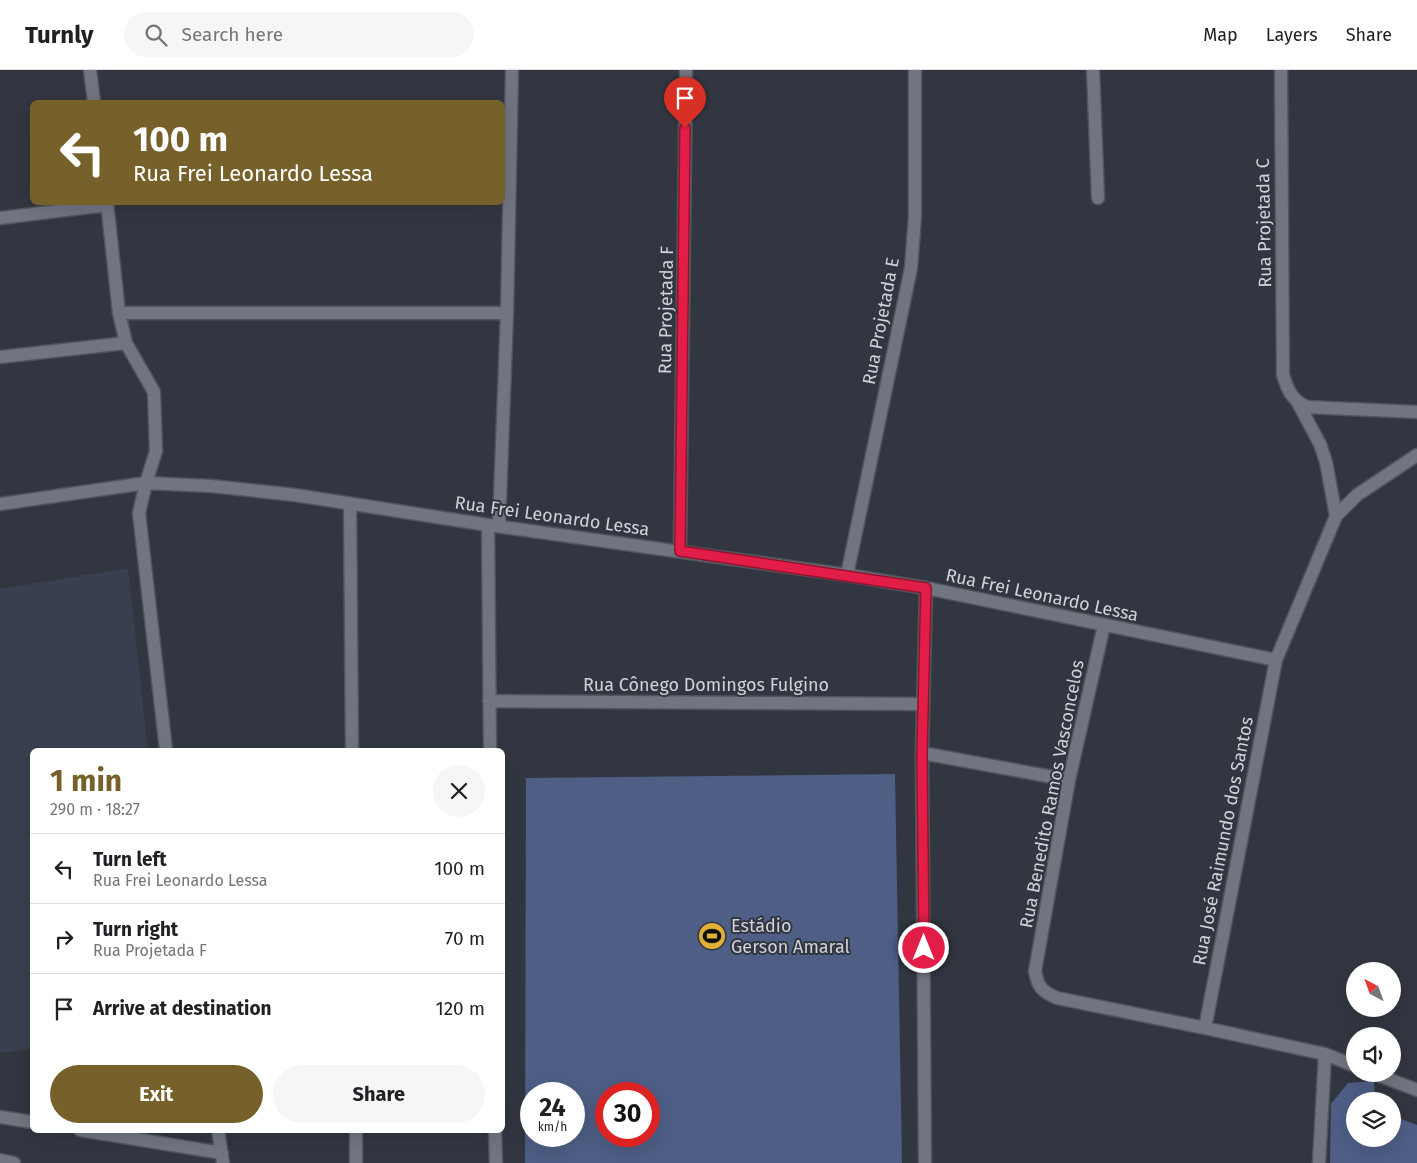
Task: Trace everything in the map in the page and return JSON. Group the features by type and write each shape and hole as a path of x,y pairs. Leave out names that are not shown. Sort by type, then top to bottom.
{"street":[{"path":"90,70 94,100"},
{"path":"490,748 489,701 493,525 507,313 507,147 512,70"},
{"name":"Rua Projetada F","path":"680,551 686,70"},
{"name":"Rua Projetada E","path":"847,575 911,268 915,216 915,70"},
{"path":"1093,70 1098,198"},
{"name":"Rua Projetada C","path":"1281,70 1283,376 1288,392 1298,403"},
{"path":"0,218 99,205"},
{"path":"107,205 120,313 126,343 154,392 156,451 139,513 166,748"},
{"path":"120,313 507,313"},
{"path":"0,357 126,343"},
{"path":"1298,403 1307,407 1417,412"},
{"path":"1298,403 1320,444 1326,462 1336,516"},
{"path":"1336,516 1357,495 1417,455"},
{"name":"Rua Frei Leonardo Lessa","path":"0,504 146,483 211,486 286,494 350,505 847,575 926,588 1276,660"},
{"path":"350,505 352,748"},
{"name":"Rua José Raimundo dos Santos","path":"1205,1028 1276,660 1336,516"},
{"path":"925,1163 922,704 926,588"},
{"name":"Rua Benedito Ramos Vasconcelos","path":"1104,625 1069,780 1035,971 1038,984 1044,993 1057,998 1205,1028"},
{"name":"Rua Cônego Domingos Fulgino","path":"489,701 922,704"},
{"path":"922,753 1069,780"},
{"path":"1205,1028 1325,1054 1346,1062"},
{"path":"1319,1163 1325,1054"},
{"path":"1396,1082 1417,1090"},
{"path":"0,1117 30,1122"},
{"path":"95,1133 222,1158 218,1133"},
{"path":"356,1133 356,1163"},
{"path":"495,1133 496,1163"},
{"path":"0,1160 14,1163"}],"shaded area":[{"path":"128,568 148,748 30,748 30,1049 0,1053 0,589"},
{"name":"Estádio Gerson Amaral","path":"895,774 902,1163 525,1163 525,1147 585,1147 585,1082 525,1082 526,778"},
{"path":"1374,1082 1375,1092 1346,1092 1346,1147 1401,1147 1401,1119 1417,1125 1417,1163 1330,1163 1331,1104 1348,1083"}],"place":[{"name":"Estádio Gerson Amaral","path":"712,936"}],"route":[{"path":"685,128 680,551 926,588 922,704 924,948"}]}
